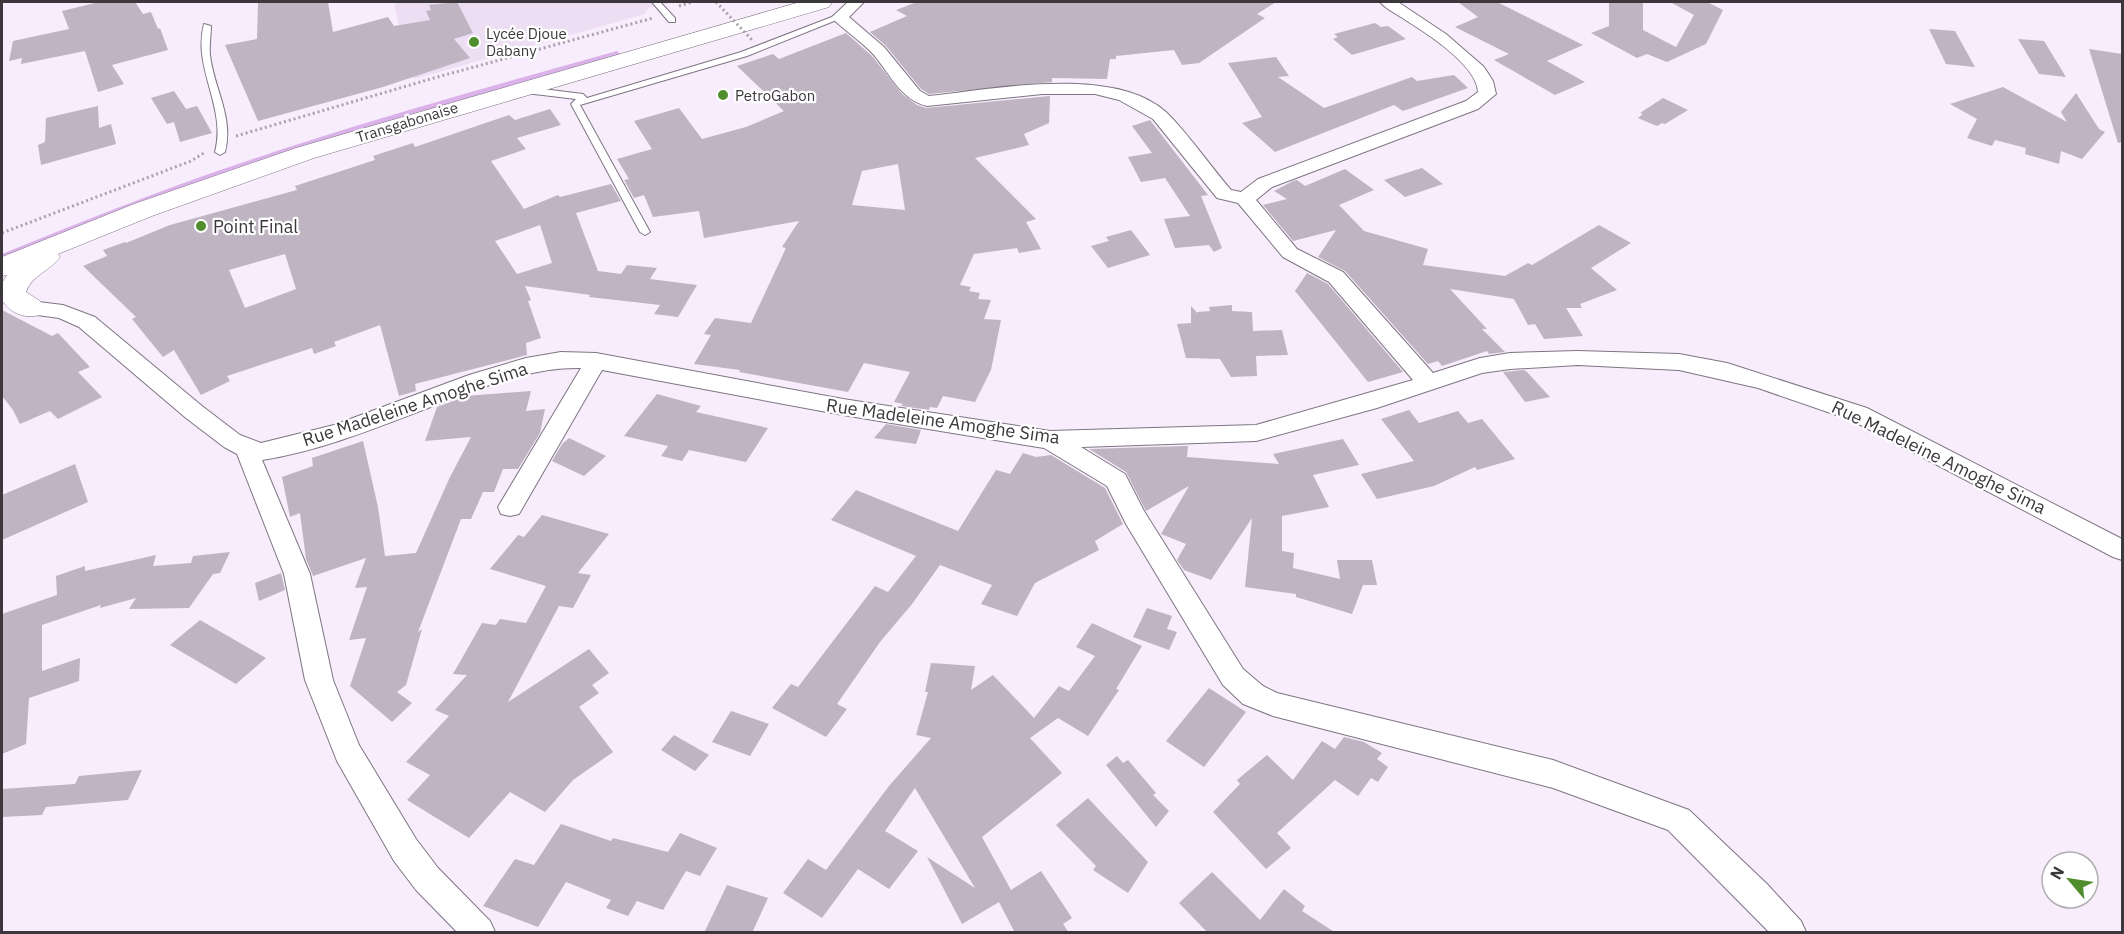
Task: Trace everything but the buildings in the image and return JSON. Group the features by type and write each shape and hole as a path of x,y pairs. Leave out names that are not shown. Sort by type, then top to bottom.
{"highway":[{"name":"Transgabonaise","path":"2,248 166,182 315,132 773,2"},
{"name":"Transgabonaise","path":"2,267 228,178 519,89 821,2"},
{"path":"30,308 19,303 11,293 18,278 38,261 81,234"},
{"path":"2,308 30,308"}],"street":[{"path":"857,2 840,17 878,50 914,95 927,101 1041,89 1095,88 1125,96 1159,115 1224,195 1245,199 1290,253 1336,277 1428,382"},
{"path":"1245,199 1265,183 1472,105 1487,94 1487,83 1472,65 1414,16 1388,2"},
{"path":"30,308 63,312 87,322 194,412 247,449 253,469 297,574 319,680 347,752 405,849 427,879 479,933"},
{"name":"Rue Madeleine Amoghe Sima","path":"247,449 261,452 279,449 331,434 425,399 525,366 561,360 596,361 729,383 843,407 1050,440 1256,433 1369,402 1480,366 1544,358 1679,362 1727,371 1819,398 1859,414 2122,550"},
{"path":"510,507 596,361"},
{"path":"1050,440 1116,480 1135,517 1233,677 1253,694 1273,704 1553,774 1678,820 1756,895 1790,933"}],"lane":[{"path":"656,2 672,20"},
{"path":"575,104 744,54 840,17"},
{"path":"207,26 206,54 216,88 225,139 220,152"},
{"path":"519,89 583,97 575,104"},
{"path":"575,104 645,232"}],"path":[{"path":"2,233 191,161 210,150 216,142 434,78 650,19 692,2"},
{"path":"716,2 754,42"}],"shaded area":[{"name":"Lycée Djoue Dabany","path":"394,2 675,2 648,8 645,14 414,79 408,70"},
{"path":"617,51 620,54 386,122 41,243 2,259 2,254 224,169 301,143"}],"place":[{"name":"Lycée Djoue Dabany","path":"474,42"},
{"name":"PetroGabon","path":"723,95"},
{"name":"Point Final","path":"201,226"}]}
